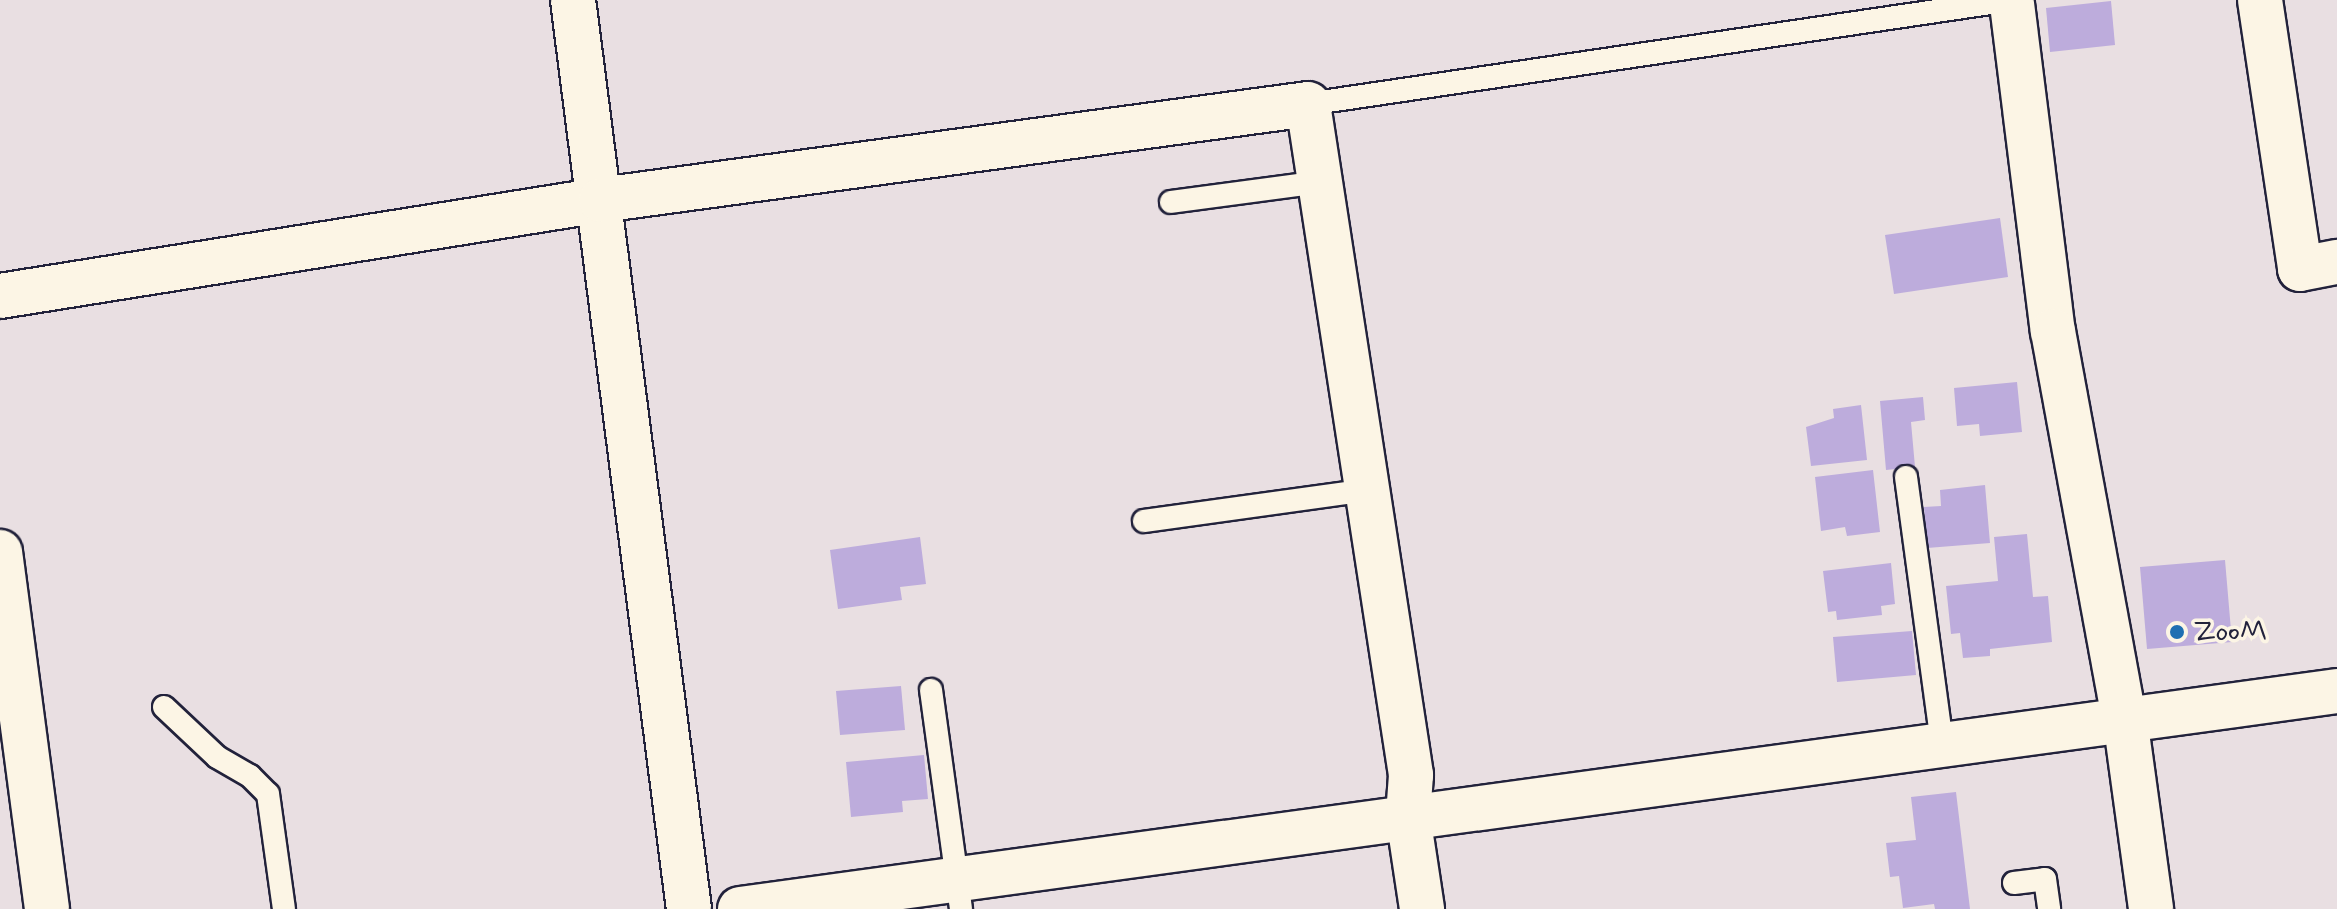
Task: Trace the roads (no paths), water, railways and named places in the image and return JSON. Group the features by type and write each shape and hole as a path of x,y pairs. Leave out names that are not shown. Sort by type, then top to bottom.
{"street":[{"path":"573,0 601,200 689,909"},
{"path":"2260,0 2300,269 2337,262"},
{"path":"2012,2 2053,331 2124,719 2151,909"},
{"path":"0,296 601,200 1308,104 1411,775 1408,816 1422,909"},
{"path":"0,552 47,909"},
{"path":"740,909 959,894 1408,816 2337,691"}],"lane":[{"path":"1308,104 2012,2"},
{"path":"1171,202 1320,182"},
{"path":"1906,477 1942,744"},
{"path":"1144,521 1367,490"},
{"path":"931,690 959,894"},
{"path":"164,707 217,757 250,776 268,794 284,909"},
{"path":"2014,883 2045,879 2049,909"}],"place":[{"name":"ZooM","path":"2177,632"}]}
